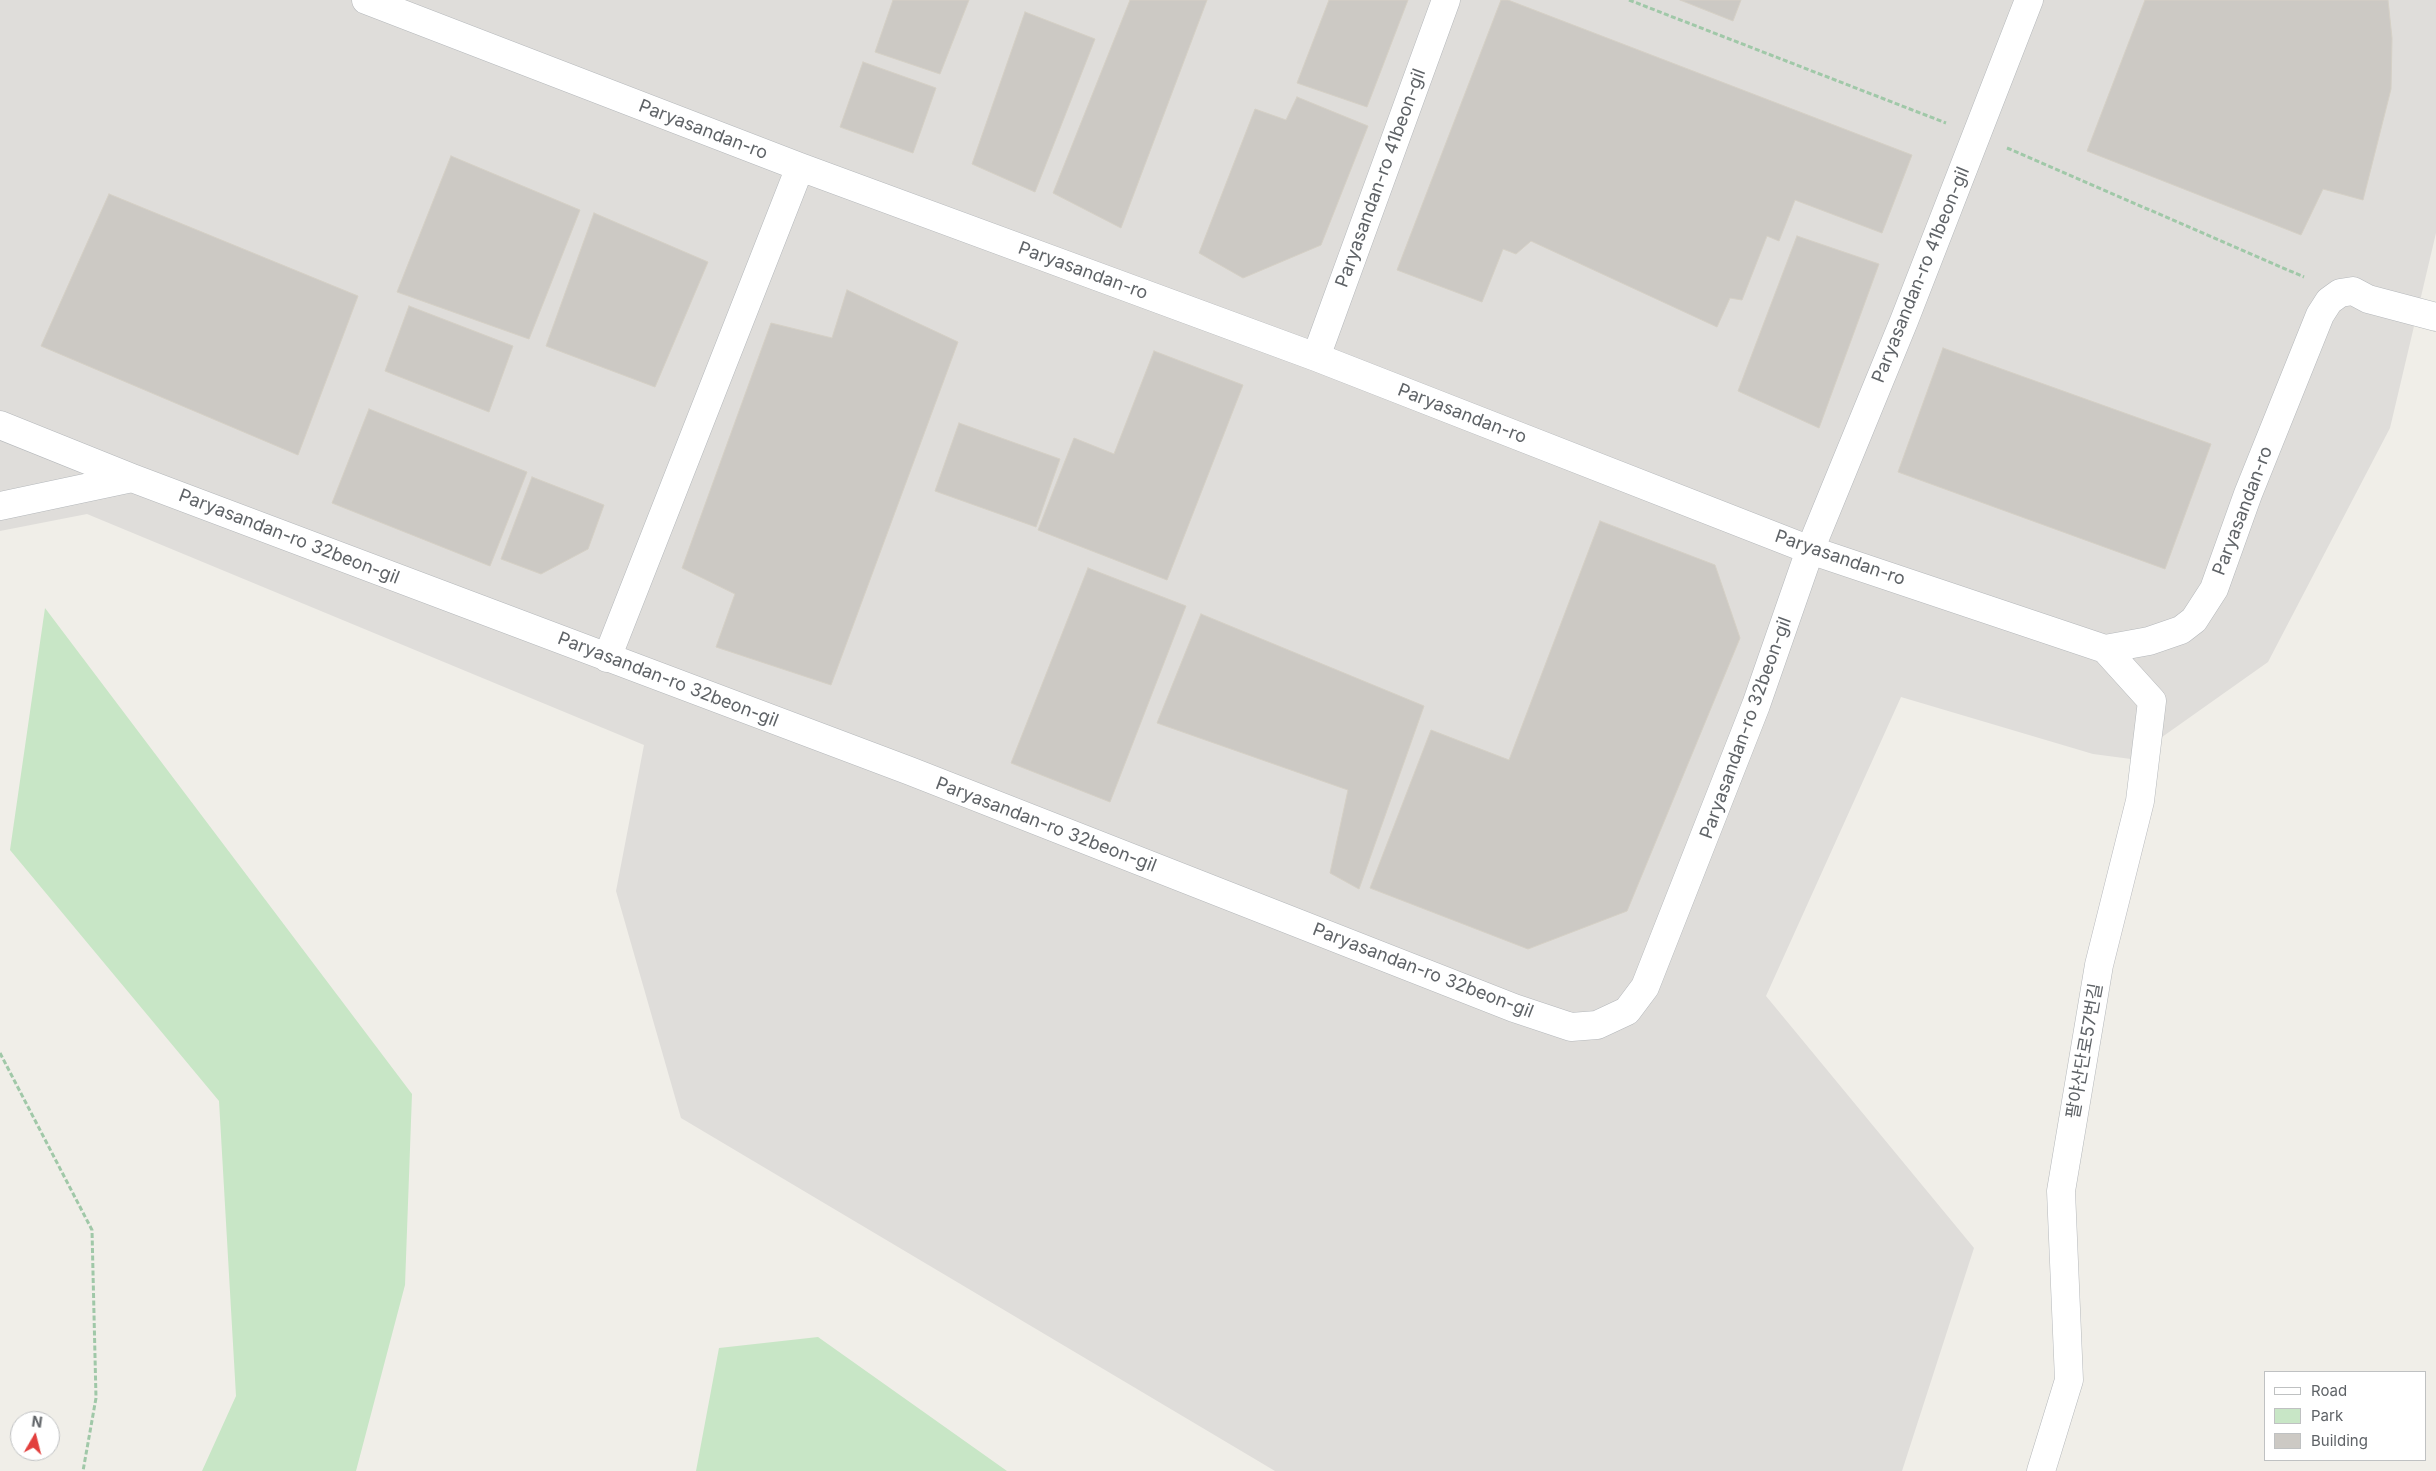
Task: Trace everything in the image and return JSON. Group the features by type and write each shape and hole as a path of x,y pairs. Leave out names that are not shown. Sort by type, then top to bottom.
{"street":[{"name":"Paryasandan-ro","path":"366,0 800,167 1316,357 1810,550 2105,649 2149,641 2180,630 2194,620 2214,589 2248,494 2320,315 2328,301 2340,293 2353,291 2368,299 2436,318"},
{"name":"Paryasandan-ro 41beon-gil","path":"1316,357 1446,0"},
{"name":"Paryasandan-ro 41beon-gil","path":"1810,550 1904,321 2029,0"},
{"path":"607,658 800,167"},
{"name":"Paryasandan-ro 32beon-gil","path":"0,426 132,478 919,775 1514,1008 1571,1027 1597,1025 1627,1011 1645,987 1756,705 1810,550"},
{"path":"0,506 132,478"},
{"name":"팔야산단로57번길","path":"2041,1471 2070,1380 2061,1191 2099,965 2140,801 2152,701 2105,649"}],"path":[{"path":"0,1053 92,1230 96,1398 83,1471"}],"shaded area":[{"path":"0,0 2436,0 2436,233 2390,428 2268,662 2131,759 2093,754 1901,697 1766,996 1974,1248 1902,1471 1275,1471 681,1118 616,891 644,745 87,514 0,531"}],"green space":[{"path":"45,608 412,1094 405,1285 356,1471 202,1471 236,1396 219,1101 10,850"},
{"path":"818,1337 1007,1471 696,1471 719,1348"}],"building":[{"path":"893,0 969,0 940,74 875,52"},
{"path":"1130,0 1207,0 1121,228 1053,193"},
{"path":"1329,0 1408,0 1367,107 1297,83"},
{"path":"1501,0 1508,0 1912,155 1882,233 1795,200 1779,241 1767,236 1742,300 1730,298 1717,327 1531,241 1516,254 1503,249 1482,302 1397,270"},
{"path":"1680,0 1741,0 1733,21"},
{"path":"2145,0 2388,0 2392,38 2391,89 2363,200 2323,189 2301,235 2087,151"},
{"path":"1025,12 1095,39 1035,192 972,164"},
{"path":"863,62 936,88 913,153 840,127"},
{"path":"1297,97 1368,126 1321,245 1243,278 1199,253 1255,109 1286,120"},
{"path":"451,156 580,210 529,339 397,292"},
{"path":"109,194 358,296 298,455 41,346"},
{"path":"594,213 708,262 655,387 546,346"},
{"path":"1797,236 1879,264 1819,428 1738,391"},
{"path":"847,290 958,342 831,685 716,647 735,594 682,568 771,323 832,338"},
{"path":"409,306 513,346 489,412 385,371"},
{"path":"1943,348 2211,444 2165,569 1898,472"},
{"path":"1154,351 1243,385 1167,580 1038,530 1074,438 1114,454"},
{"path":"369,409 527,472 490,566 332,503"},
{"path":"959,423 1060,459 1036,527 935,491"},
{"path":"532,477 604,505 588,549 541,574 501,559"},
{"path":"1600,521 1715,565 1740,638 1627,911 1528,949 1370,888 1431,730 1509,760"},
{"path":"1088,568 1186,606 1110,802 1011,763"},
{"path":"1201,614 1424,706 1359,889 1330,873 1348,790 1157,723"}]}
